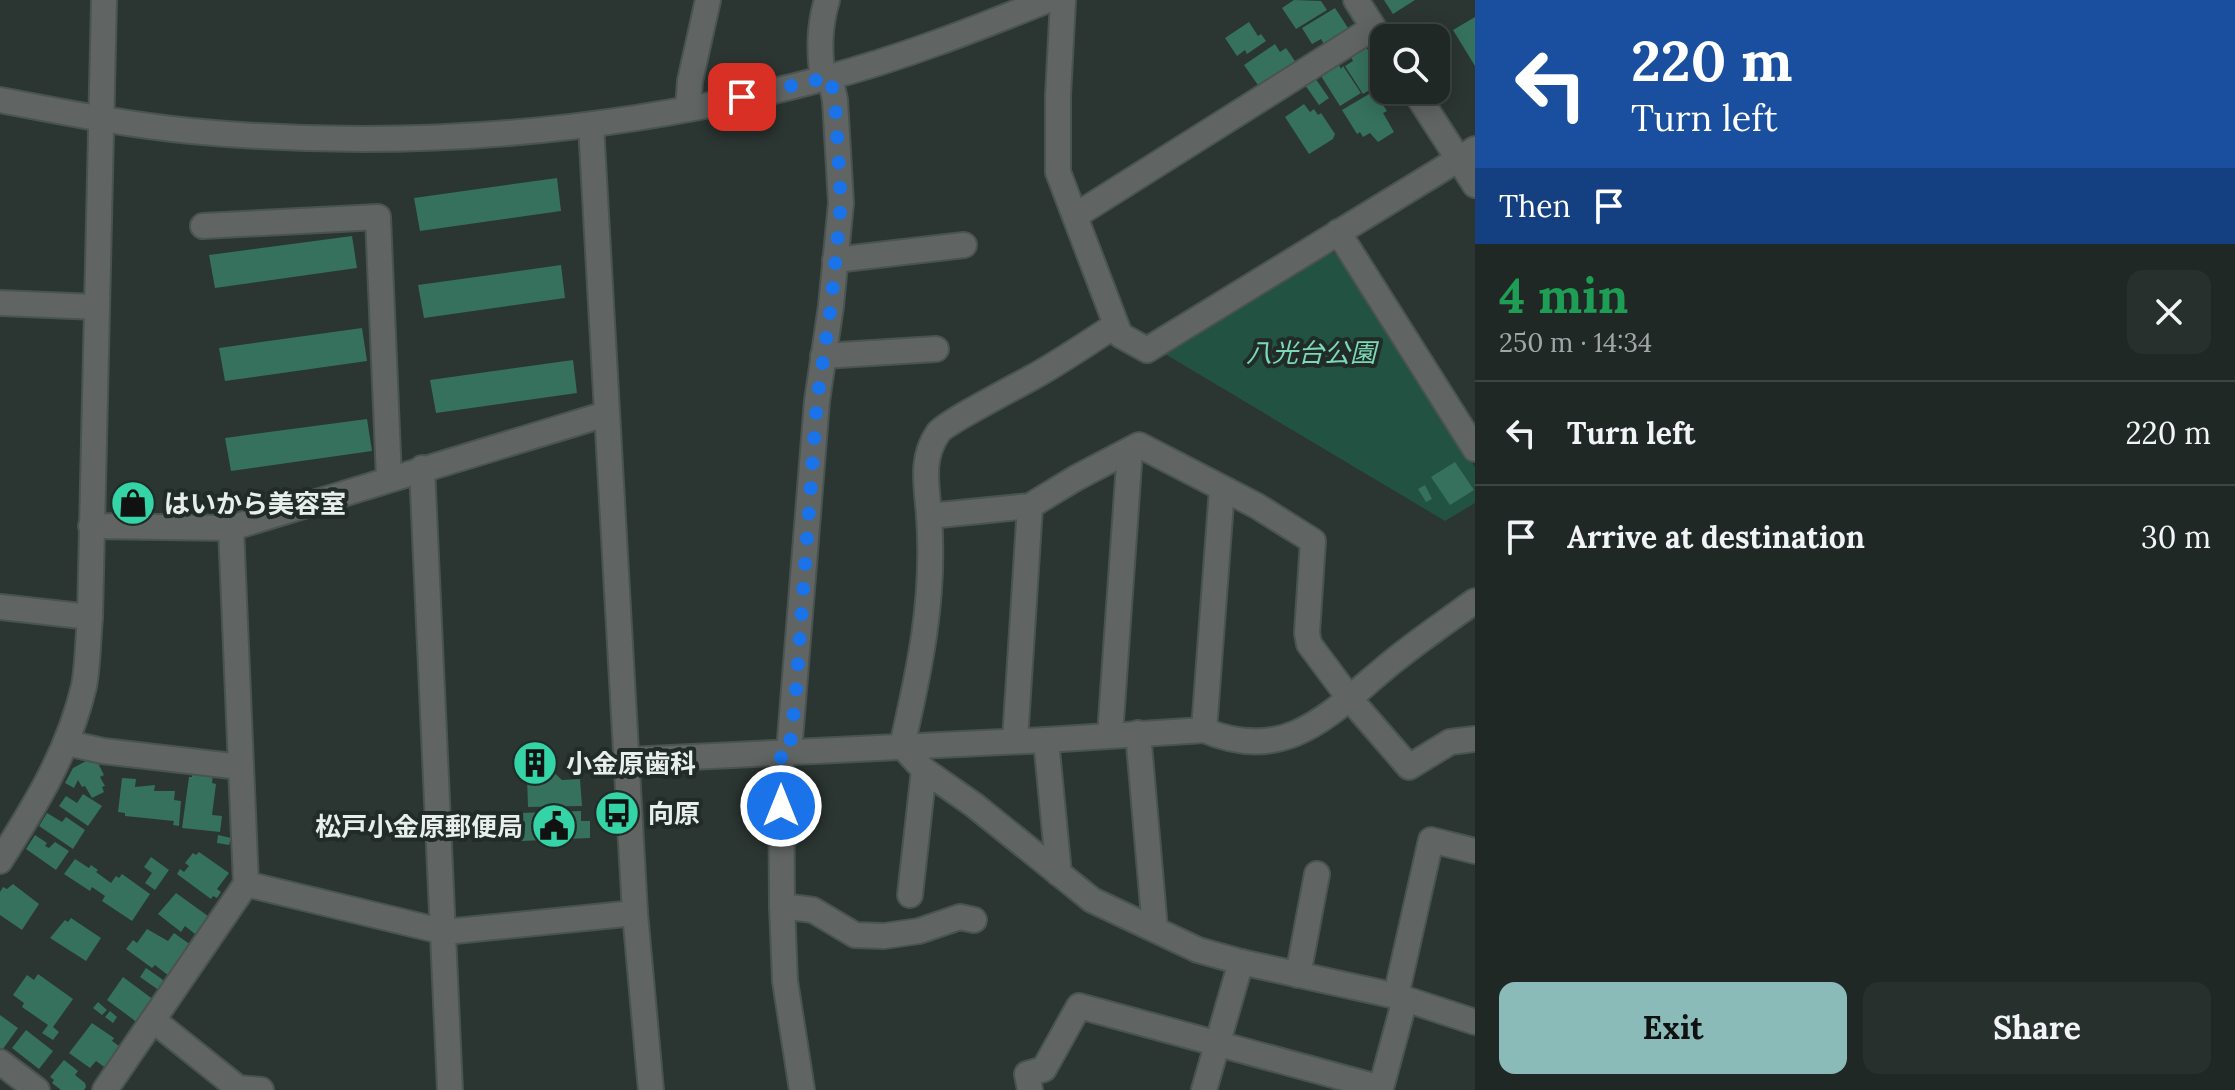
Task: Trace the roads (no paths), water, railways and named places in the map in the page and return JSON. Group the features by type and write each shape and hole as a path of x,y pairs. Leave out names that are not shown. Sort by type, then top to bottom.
{"street":[{"path":"0,861 35,807 67,743 84,684 90,617 104,0"},
{"path":"688,109 690,81 708,0"},
{"path":"802,1090 785,981 782,906 785,753 817,401 841,203 835,100 819,51 821,19 827,0"},
{"path":"0,100 188,131 354,140 461,137 591,125 688,109 826,78 893,58 1048,0"},
{"path":"1063,0 1058,172 1120,335 1147,350 1467,154"},
{"path":"1356,0 1371,24"},
{"path":"1075,216 1370,41"},
{"path":"1426,104 1467,154 1475,185"},
{"path":"591,125 635,913 651,1090"},
{"path":"203,226 378,217 389,478"},
{"path":"1338,232 1475,449"},
{"path":"835,260 964,245"},
{"path":"0,303 97,307"},
{"path":"902,746 924,650 929,606 929,516 924,474 939,430 1037,375 1116,325"},
{"path":"823,356 936,349"},
{"path":"91,526 231,528 606,414"},
{"path":"929,516 1030,506 1139,445 1257,506 1313,541 1307,633 1309,644 1350,699 1409,767 1450,742 1475,739"},
{"path":"1110,735 1130,450"},
{"path":"422,468 450,1090"},
{"path":"1204,730 1222,489"},
{"path":"1015,741 1030,506"},
{"path":"105,1090 246,884 231,528"},
{"path":"628,760 1204,730 1227,739 1272,740 1313,727 1392,662 1475,601"},
{"path":"0,607 90,617"},
{"path":"1138,733 1155,929"},
{"path":"1046,740 1059,874"},
{"path":"67,743 103,751 241,767"},
{"path":"902,746 924,770 974,805 1092,900 1198,950 1400,998 1475,1022"},
{"path":"910,895 924,770"},
{"path":"1030,1090 1027,1074 1044,1069 1079,1006 1381,1088 1431,840 1475,851"},
{"path":"1298,975 1317,874"},
{"path":"246,884 445,932 635,913"},
{"path":"782,906 813,910 855,935 884,936 919,931 960,917 974,920"},
{"path":"1204,1090 1241,962"},
{"path":"153,1020 238,1088 261,1090"},
{"path":"0,1062 37,1090"}],"place":[{"name":"はいから美容室","path":"133,503"},
{"name":"小金原歯科","path":"535,763"},
{"name":"向原","path":"617,813"},
{"name":"松戸小金原郵便局","path":"554,826"}],"park label":[{"name":"八光台公園","path":"1311,352"}]}
